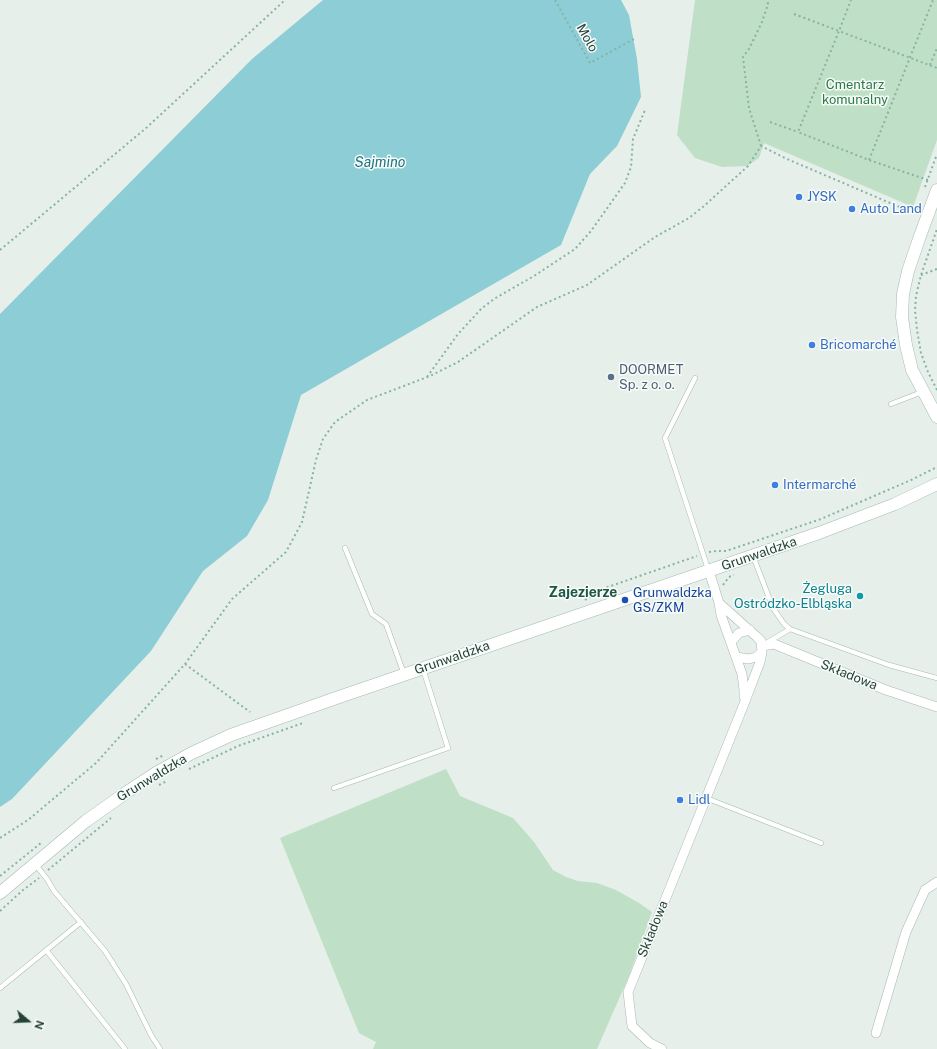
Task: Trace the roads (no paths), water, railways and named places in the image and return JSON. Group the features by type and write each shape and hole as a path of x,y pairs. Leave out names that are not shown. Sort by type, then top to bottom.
{"main road":[{"path":"937,190 908,271 903,294 902,318 912,370 937,417"},
{"name":"Grunwaldzka","path":"0,893 86,821 127,792 156,773 192,753 238,732 404,674 754,556 863,517 937,484"}],"street":[{"name":"Składowa","path":"709,571 719,602 721,616 742,674 744,704"},
{"name":"Składowa","path":"662,1049 650,1043 632,1026 628,992 744,704 760,662 762,649 761,641 719,602"},
{"path":"731,642 739,633 750,630"},
{"name":"Składowa","path":"736,657 749,659 756,657 762,649 774,644 886,690 937,707"},
{"path":"876,1033 906,932 925,890 937,882"}],"lane":[{"path":"695,378 665,438 709,571"},
{"path":"891,404 924,392"},
{"path":"345,548 372,614 386,624 404,674"},
{"path":"754,556 773,608 784,624 790,629 889,665 937,678"},
{"path":"762,649 790,629"},
{"path":"334,788 448,748 423,668"},
{"path":"706,798 821,843"},
{"path":"35,864 54,891 105,951 126,984 151,1035 160,1049"},
{"path":"0,988 81,922"},
{"path":"46,950 125,1049"}],"water":[{"name":"Sajmino","path":"323,0 621,0 629,15 637,59 641,97 617,146 590,174 561,245 301,395 268,500 247,536 203,571 151,651 12,799 0,807 0,314 252,59"}],"place":[{"name":"JYSK","path":"799,197"},
{"name":"Auto Land","path":"852,209"},
{"name":"Bricomarché","path":"812,345"},
{"name":"DOORMET Sp. z o. o.","path":"611,377"},
{"name":"Intermarché","path":"775,485"},
{"name":"Żegluga Ostródzko-Elbląska","path":"860,596"},
{"name":"Grunwaldzka GS/ZKM","path":"625,600"},
{"name":"Lidl","path":"680,800"}],"district":[{"name":"Zajezierze","path":"583,593"}],"park label":[{"name":"Cmentarz komunalny","path":"855,92"}]}
